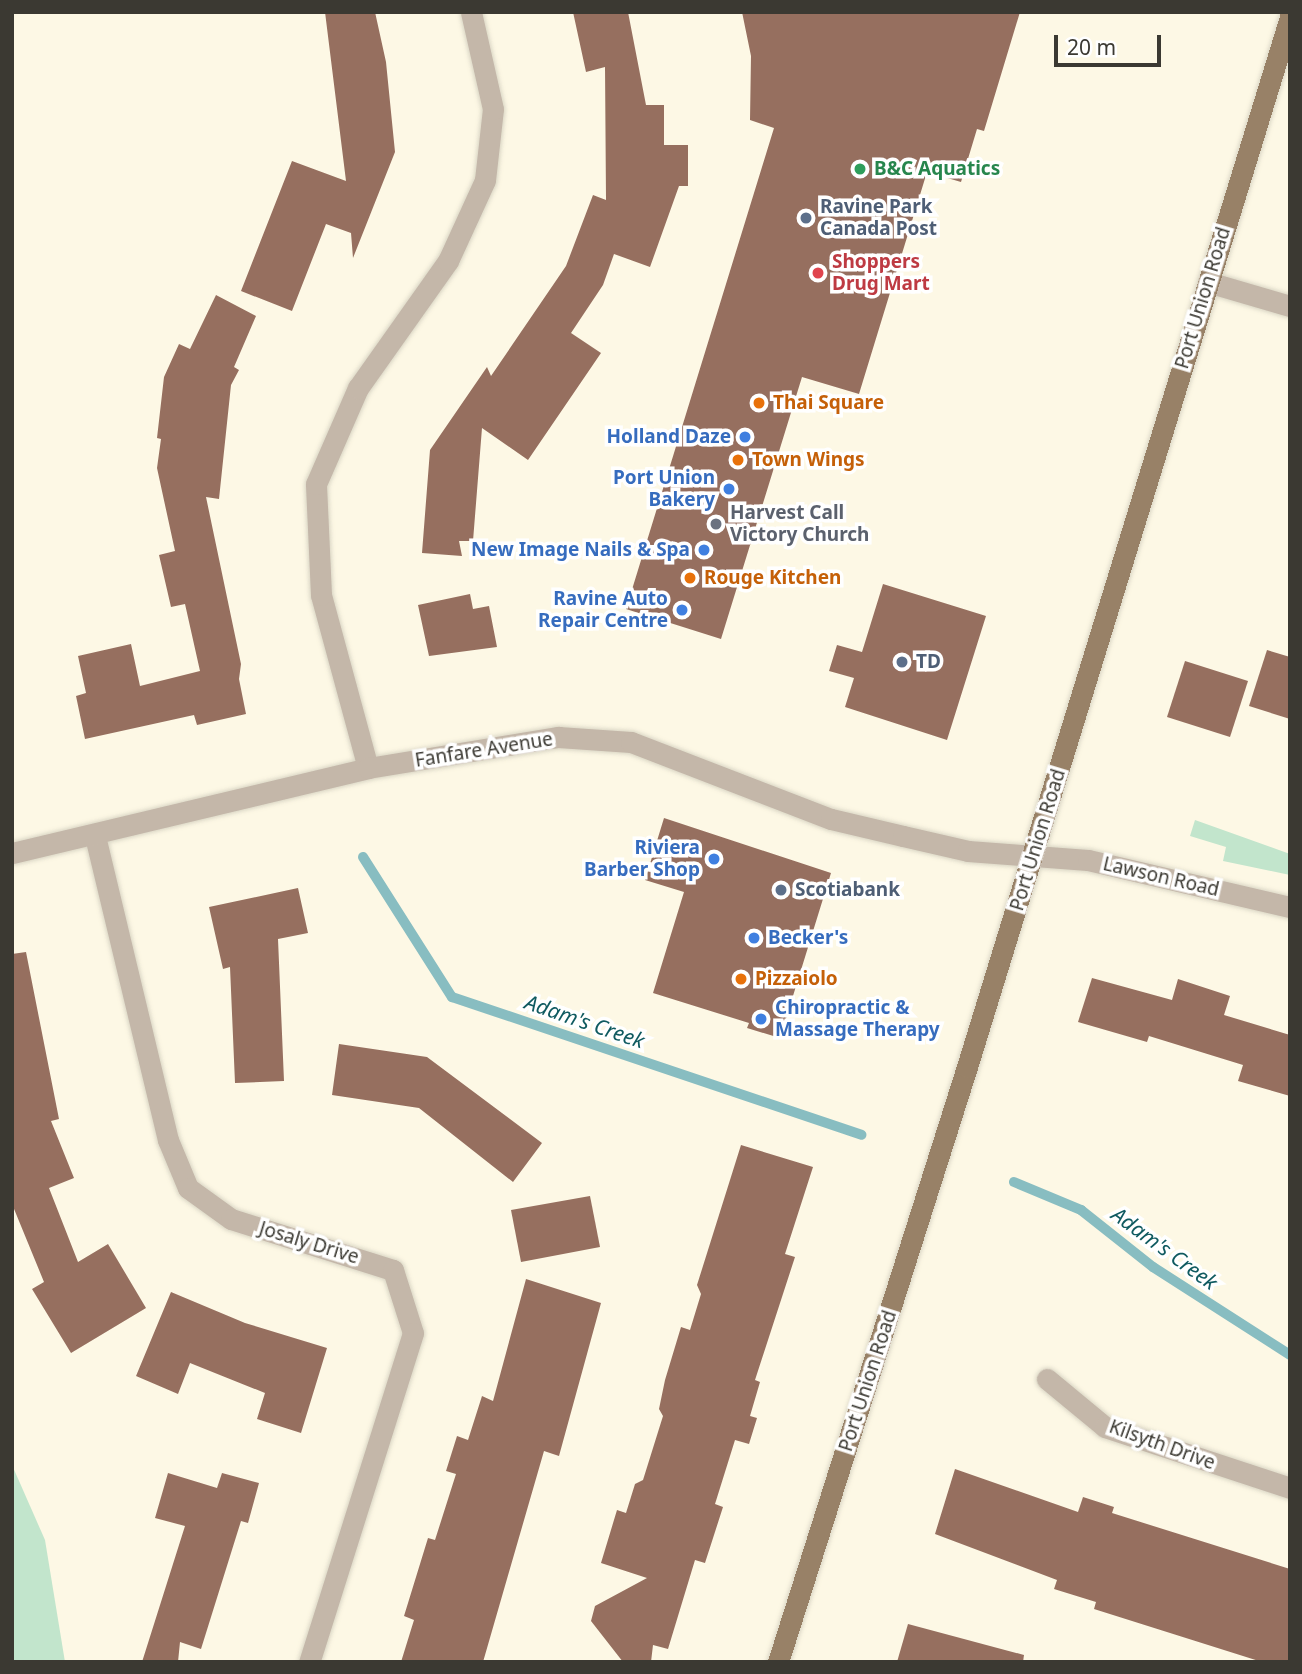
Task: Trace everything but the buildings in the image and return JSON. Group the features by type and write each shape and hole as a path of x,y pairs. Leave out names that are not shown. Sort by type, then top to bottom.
{"main road":[{"name":"Port Union Road","path":"778,1662 1031,859 1290,17"}],"street":[{"path":"368,768 321,594 316,484 358,388 448,261 485,180 493,109 471,12"},
{"path":"1208,282 1290,306"},
{"name":"Fanfare Avenue","path":"12,853 95,836 368,768 558,737 631,742 831,819 968,851 1031,859"},
{"name":"Josaly Drive","path":"95,836 168,1140 188,1188 231,1219 393,1270 413,1333 309,1662"},
{"name":"Lawson Road","path":"1031,859 1088,860 1290,907"},
{"name":"Kilsyth Drive","path":"1047,1379 1105,1427 1290,1488"}],"green space":[{"path":"1195,820 1290,854 1290,875 1223,861 1226,847 1190,836"},
{"path":"12,1465 45,1540 65,1662 12,1662"}],"waterway":[{"name":"Adam's Creek","path":"363,857 452,997 861,1135"},
{"name":"Adam's Creek","path":"1014,1182 1081,1210 1153,1267 1290,1355"}],"place":[{"name":"B&C Aquatics","path":"860,169"},
{"name":"Ravine Park Canada Post","path":"806,218"},
{"name":"Shoppers Drug Mart","path":"818,273"},
{"name":"Thai Square","path":"759,403"},
{"name":"Holland Daze","path":"745,437"},
{"name":"Town Wings","path":"738,460"},
{"name":"Port Union Bakery","path":"729,489"},
{"name":"Harvest Call Victory Church","path":"716,524"},
{"name":"New Image Nails & Spa","path":"704,550"},
{"name":"Rouge Kitchen","path":"690,578"},
{"name":"Ravine Auto Repair Centre","path":"682,610"},
{"name":"TD","path":"902,662"},
{"name":"Riviera Barber Shop","path":"714,859"},
{"name":"Scotiabank","path":"781,890"},
{"name":"Becker's","path":"754,938"},
{"name":"Pizzaiolo","path":"741,979"},
{"name":"Chiropractic & Massage Therapy","path":"761,1019"}]}
